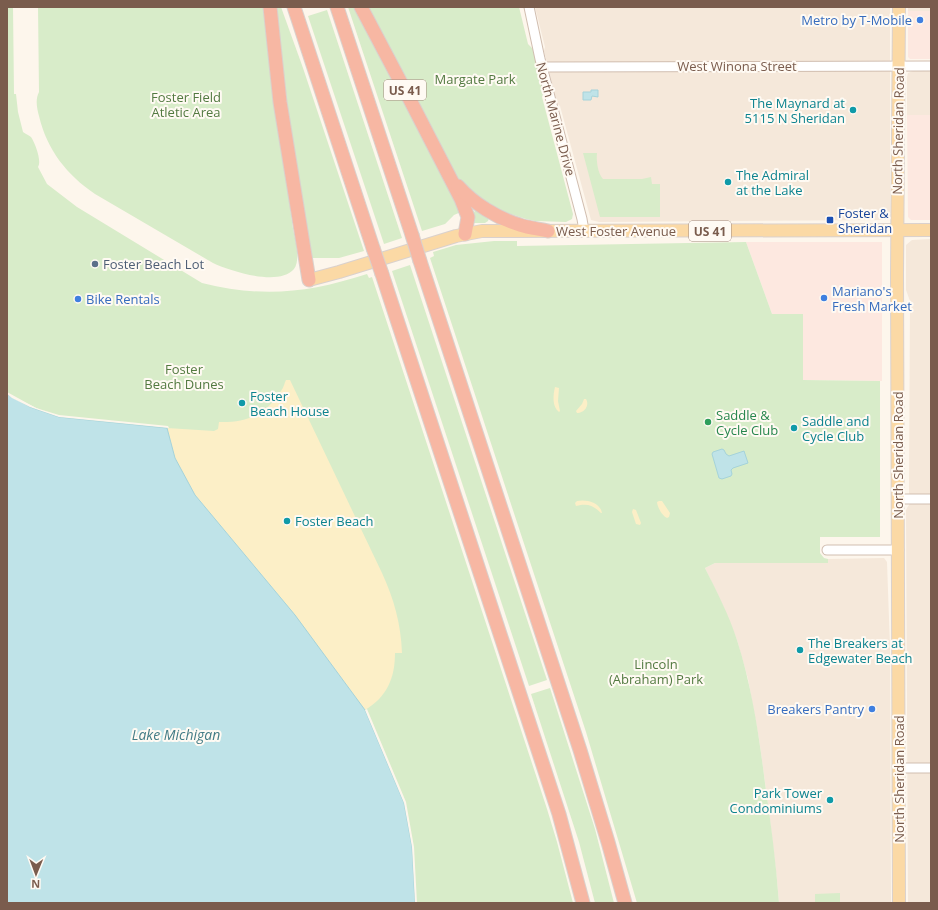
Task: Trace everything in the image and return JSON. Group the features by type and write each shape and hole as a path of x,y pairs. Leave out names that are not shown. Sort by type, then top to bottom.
{"highway":[{"name":"US 41","path":"270,7 280,102 309,280"},
{"path":"294,7 559,814 583,903"},
{"path":"337,7 580,750 608,842 624,903"},
{"name":"US 41","path":"361,7 449,174 466,195 493,213 519,225 548,231"},
{"path":"449,174 467,213 468,222 465,234"}],"main road":[{"name":"North Sheridan Road","path":"899,7 897,230 900,903"},
{"name":"West Foster Avenue","path":"309,280 482,230 931,230"}],"street":[{"name":"North Marine Drive","path":"529,7 579,205 584,231"},
{"name":"West Winona Street","path":"543,67 931,66"},
{"path":"899,499 931,499"},
{"path":"827,550 899,550"},
{"path":"899,768 931,768"}],"shaded area":[{"path":"535,7 890,7 890,217 885,220 599,222 591,220 560,106 557,103"},
{"path":"908,7 931,7 931,11 908,11"},
{"path":"908,11 931,11 931,59 910,59 908,57"},
{"path":"913,71 931,71 931,115 907,115 907,77 908,73"},
{"path":"907,115 931,115 931,220 911,220 908,217"},
{"path":"931,239 931,903 908,903 906,510 909,505 910,301 906,290 906,245 912,240"},
{"name":"Mariano's Fresh Market","path":"746,242 882,242 882,381 803,380 772,314"},
{"path":"884,558 887,562 890,647 891,903 779,903 769,811 759,739 748,679 737,640 705,568 715,563 828,563 828,559"}],"green space":[{"name":"Foster Beach Dunes","path":"7,7 13,7 14,94 16,94 18,112 23,132 31,137 34,143 39,156 38,167 47,184 77,207 202,283 245,291 265,292 325,286 367,274 369,278 372,277 547,809 573,903 415,903 414,869 356,696 174,458 167,428 73,419 49,414 7,394"},
{"name":"Foster Field Atletic Area","path":"38,7 265,7 288,195 297,252 297,259 294,269 287,274 277,277 266,277 242,273 213,263 95,194 67,170 47,140 38,110"},
{"path":"276,7 281,7 303,68 364,251 339,258 313,258 310,255 293,153"},
{"path":"348,7 356,7 461,212 454,215 445,224 422,231"},
{"name":"Margate Park","path":"368,7 519,7 528,44 533,49 544,92 542,97 573,214 572,219 566,222 535,221 490,207 461,182 453,173"},
{"path":"327,10 402,238 384,244 308,16"},
{"path":"583,153 597,153 598,167 603,179 642,179 651,177 652,184 660,184 660,217 600,217"},
{"path":"477,210 489,218 488,221 485,223 473,223 472,213"},
{"name":"Lincoln (Abraham) Park","path":"494,241 517,241 517,246 746,242 772,314 803,314 803,380 880,381 880,537 820,537 820,553 824,558 828,559 828,563 715,563 705,568 734,631 751,693 775,858 779,903 637,903 586,732 430,258 434,256 433,252 456,245"},
{"path":"410,265 547,680 529,686 392,271"},
{"path":"550,688 595,829 614,903 595,903 579,842 531,694"},
{"path":"840,893 840,903 815,903 815,894"}],"sand":[{"name":"Foster Beach","path":"286,380 290,380 382,573 396,612 402,653 395,653 395,662 391,679 384,693 373,705 365,710 295,615 195,495 174,458 167,428 214,431 218,429 219,422 238,421 255,416 269,406 282,390"},
{"path":"555,387 559,388 559,412 554,404"},
{"path":"584,399 586,399 587,402 586,409 580,413 577,413 576,411"},
{"path":"584,500 592,502 599,506 602,513 590,505 576,506 575,503 577,501"},
{"path":"662,501 670,513 669,517 665,517 660,511 657,502"},
{"path":"633,509 636,510 641,523 640,525 636,524 632,512"}],"water":[{"path":"591,90 598,90 598,97 592,96 591,100 583,100 583,92 591,92"},
{"name":"Lake Michigan","path":"7,394 30,407 59,417 167,428 175,458 195,495 295,615 365,710 404,803 412,847 415,903 7,903"},
{"path":"722,449 729,456 744,451 748,463 733,468 731,470 731,476 722,479 719,478 712,454 713,452"}],"pier":[{"path":"7,392 36,408 59,415 168,426 169,428 59,417 30,407 12,398 7,394"},
{"path":"367,709 406,802 414,847 417,903 415,903 412,847 404,803 365,710"}],"place":[{"name":"Metro by T-Mobile","path":"920,20"},
{"name":"The Maynard at 5115 N Sheridan","path":"853,110"},
{"name":"The Admiral at the Lake","path":"728,182"},
{"name":"Foster & Sheridan","path":"830,220"},
{"name":"Foster Beach Lot","path":"95,264"},
{"name":"Mariano's Fresh Market","path":"824,298"},
{"name":"Bike Rentals","path":"78,299"},
{"name":"Foster Beach House","path":"242,403"},
{"name":"Saddle & Cycle Club","path":"708,422"},
{"name":"Saddle and Cycle Club","path":"794,428"},
{"name":"Foster Beach","path":"287,521"},
{"name":"The Breakers at Edgewater Beach","path":"800,650"},
{"name":"Breakers Pantry","path":"872,709"},
{"name":"Park Tower Condominiums","path":"830,800"}]}
